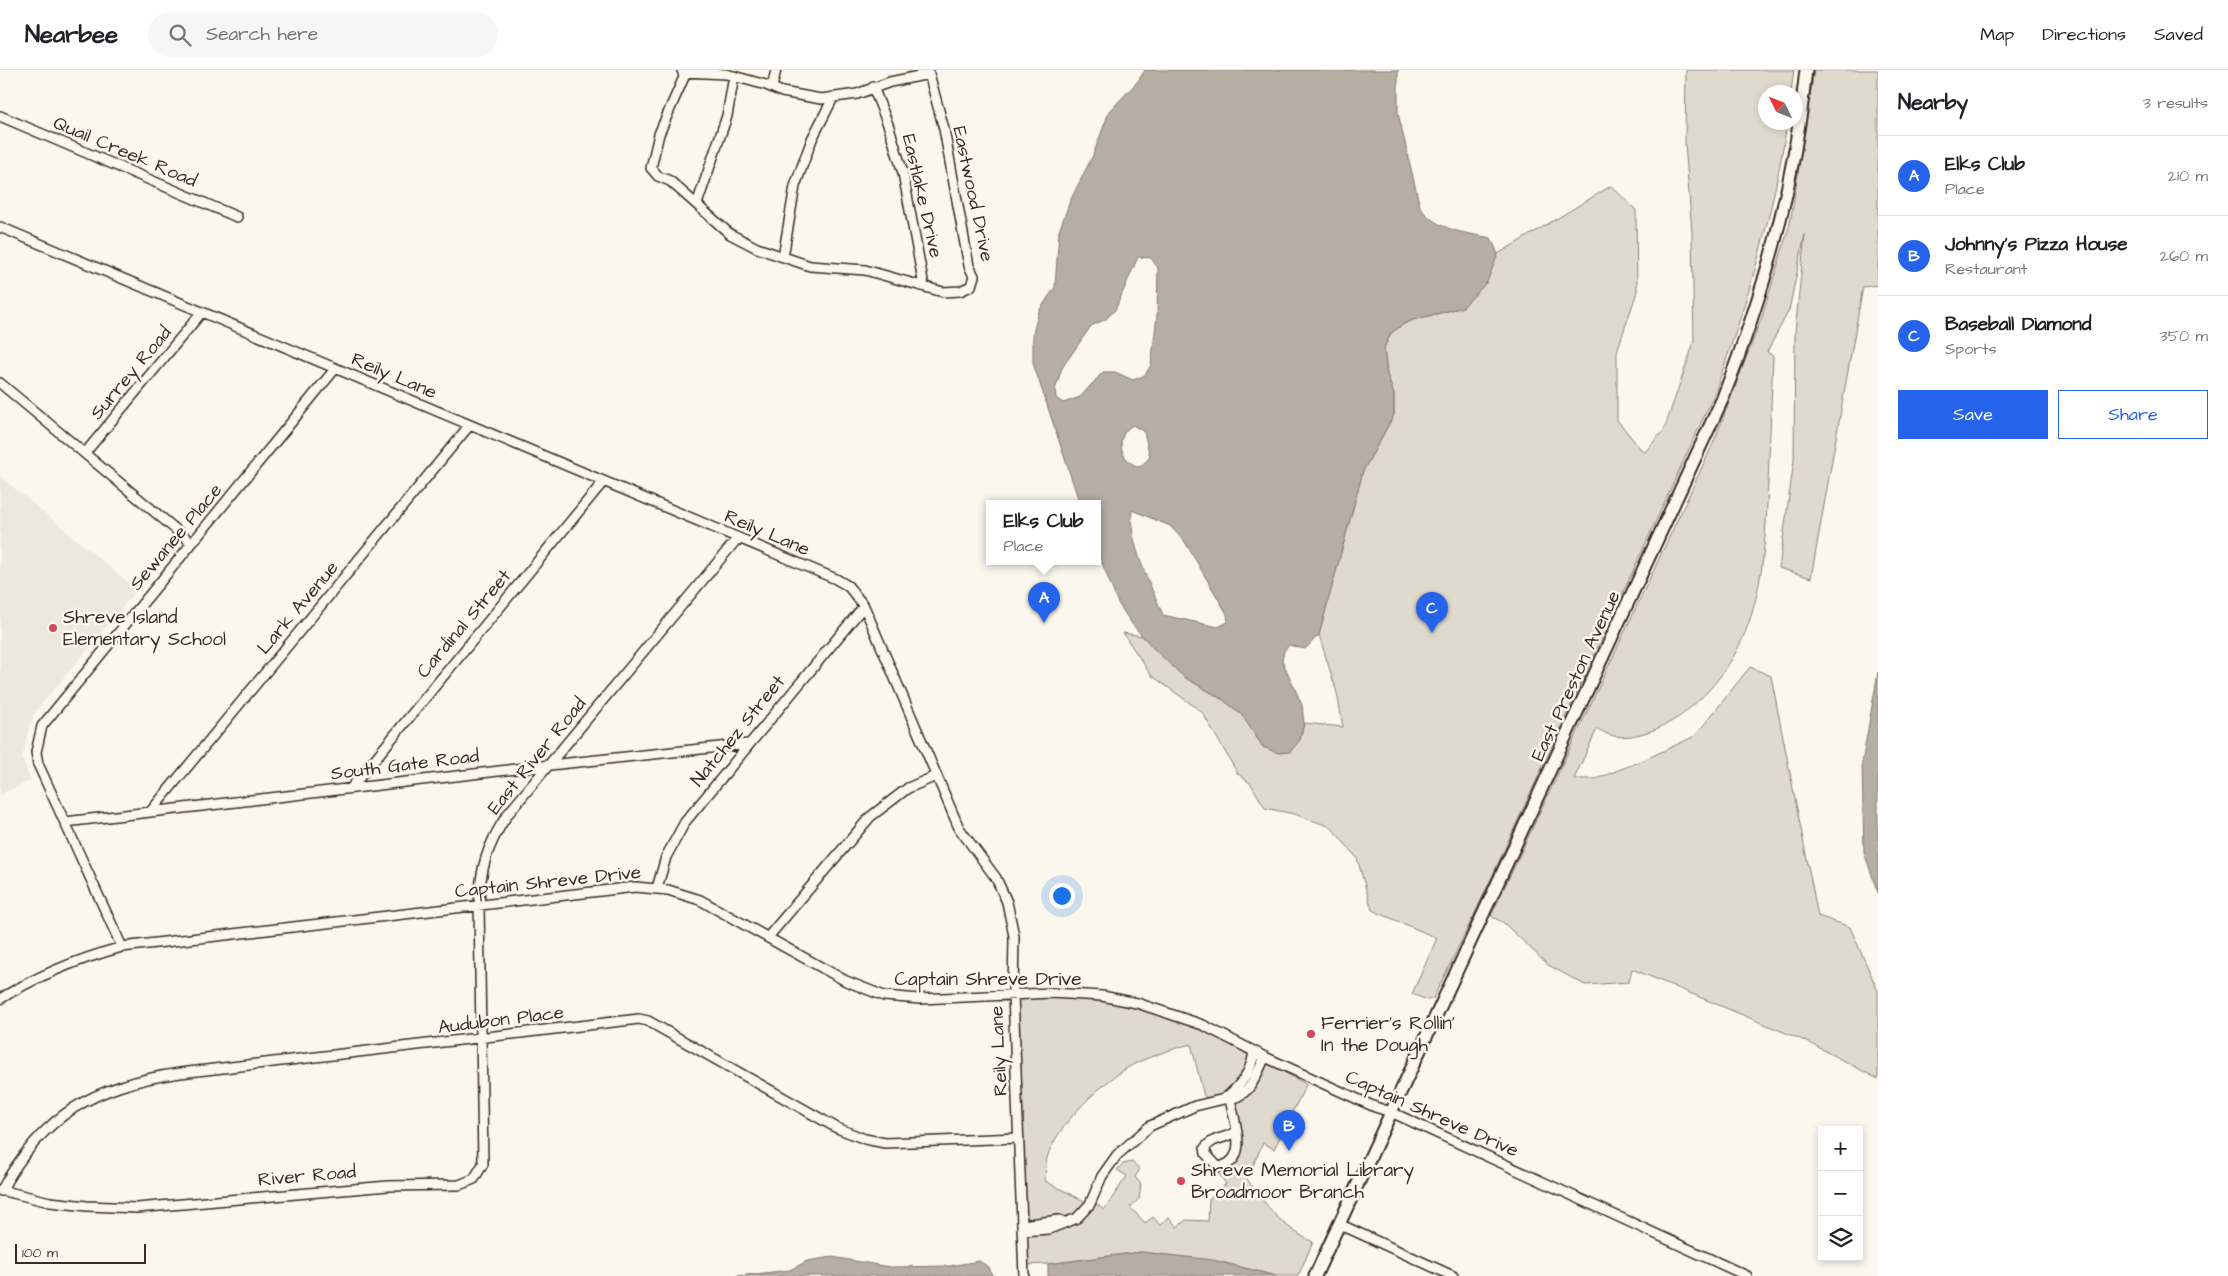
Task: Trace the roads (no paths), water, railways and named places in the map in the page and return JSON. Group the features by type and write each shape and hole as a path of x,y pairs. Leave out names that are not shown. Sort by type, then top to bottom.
{"street":[{"path":"772,87 776,70"},
{"name":"East Preston Avenue","path":"1314,1276 1340,1224 1722,400 1751,324 1782,220 1798,134 1806,70"},
{"path":"682,71 710,72 734,76 772,87 782,92 811,98 833,98 857,94 873,87 928,72"},
{"name":"Eastwood Drive","path":"682,71 684,77 659,134 651,168 658,176 670,181 697,204 713,221 730,234 757,248 810,266 865,270 952,293 967,288 974,279 969,266 944,129 928,72"},
{"path":"697,204 727,116 734,76"},
{"name":"Eastlake Drive","path":"873,87 894,140 903,173 924,286"},
{"path":"783,257 795,186 812,139 833,98"},
{"name":"Quail Creek Road","path":"0,116 237,217"},
{"name":"Reily Lane","path":"0,227 737,539 836,579 853,591 864,606 959,828 996,878 1007,902 1014,936 1012,994 1024,1276"},
{"name":"Surrey Road","path":"85,453 202,312"},
{"name":"Sewanee Place","path":"122,947 37,758 38,738 42,726 335,368"},
{"path":"0,383 192,543"},
{"name":"Lark Avenue","path":"151,811 469,426"},
{"name":"Cardinal Street","path":"351,788 603,482"},
{"name":"East River Road","path":"482,1038 481,872 495,833 507,815 737,539"},
{"name":"Natchez Street","path":"657,888 666,857 676,836 748,744 864,606"},
{"name":"South Gate Road","path":"65,822 550,765 748,744"},
{"path":"768,937 870,817 908,788 936,776"},
{"name":"Captain Shreve Drive","path":"1,996 65,965 122,947 635,887 657,888 679,892 700,900 846,981 884,996 920,999 1012,994 1102,996 1137,1003 1203,1025 1265,1057 1375,1107 1391,1112 1747,1276"},
{"name":"Audubon Place","path":"0,1190 20,1158 49,1126 68,1111 89,1099 129,1083 180,1073 643,1019 837,1128 864,1139 884,1143 912,1143 1019,1138"},
{"name":"River Road","path":"0,1190 50,1202 138,1208 369,1187 467,1183 474,1179 483,1164 482,1038"},
{"path":"1227,1099 1238,1088 1250,1069 1254,1051"},
{"path":"1022,1228 1048,1229 1077,1218 1090,1204 1102,1176 1117,1155 1150,1126 1195,1106 1238,1098 1251,1085 1265,1057"},
{"path":"1227,1099 1236,1132"},
{"path":"1340,1224 1453,1276"}],"place":[{"name":"Elks Club","path":"1044,623"},
{"name":"Shreve Island Elementary School","path":"53,628"},
{"name":"Baseball Diamond","path":"1432,633"},
{"name":"Ferrier's Rollin' In the Dough","path":"1311,1034"},
{"name":"Johnny's Pizza House","path":"1289,1151"},
{"name":"Shreve Memorial Library Broadmoor Branch","path":"1181,1181"}]}
